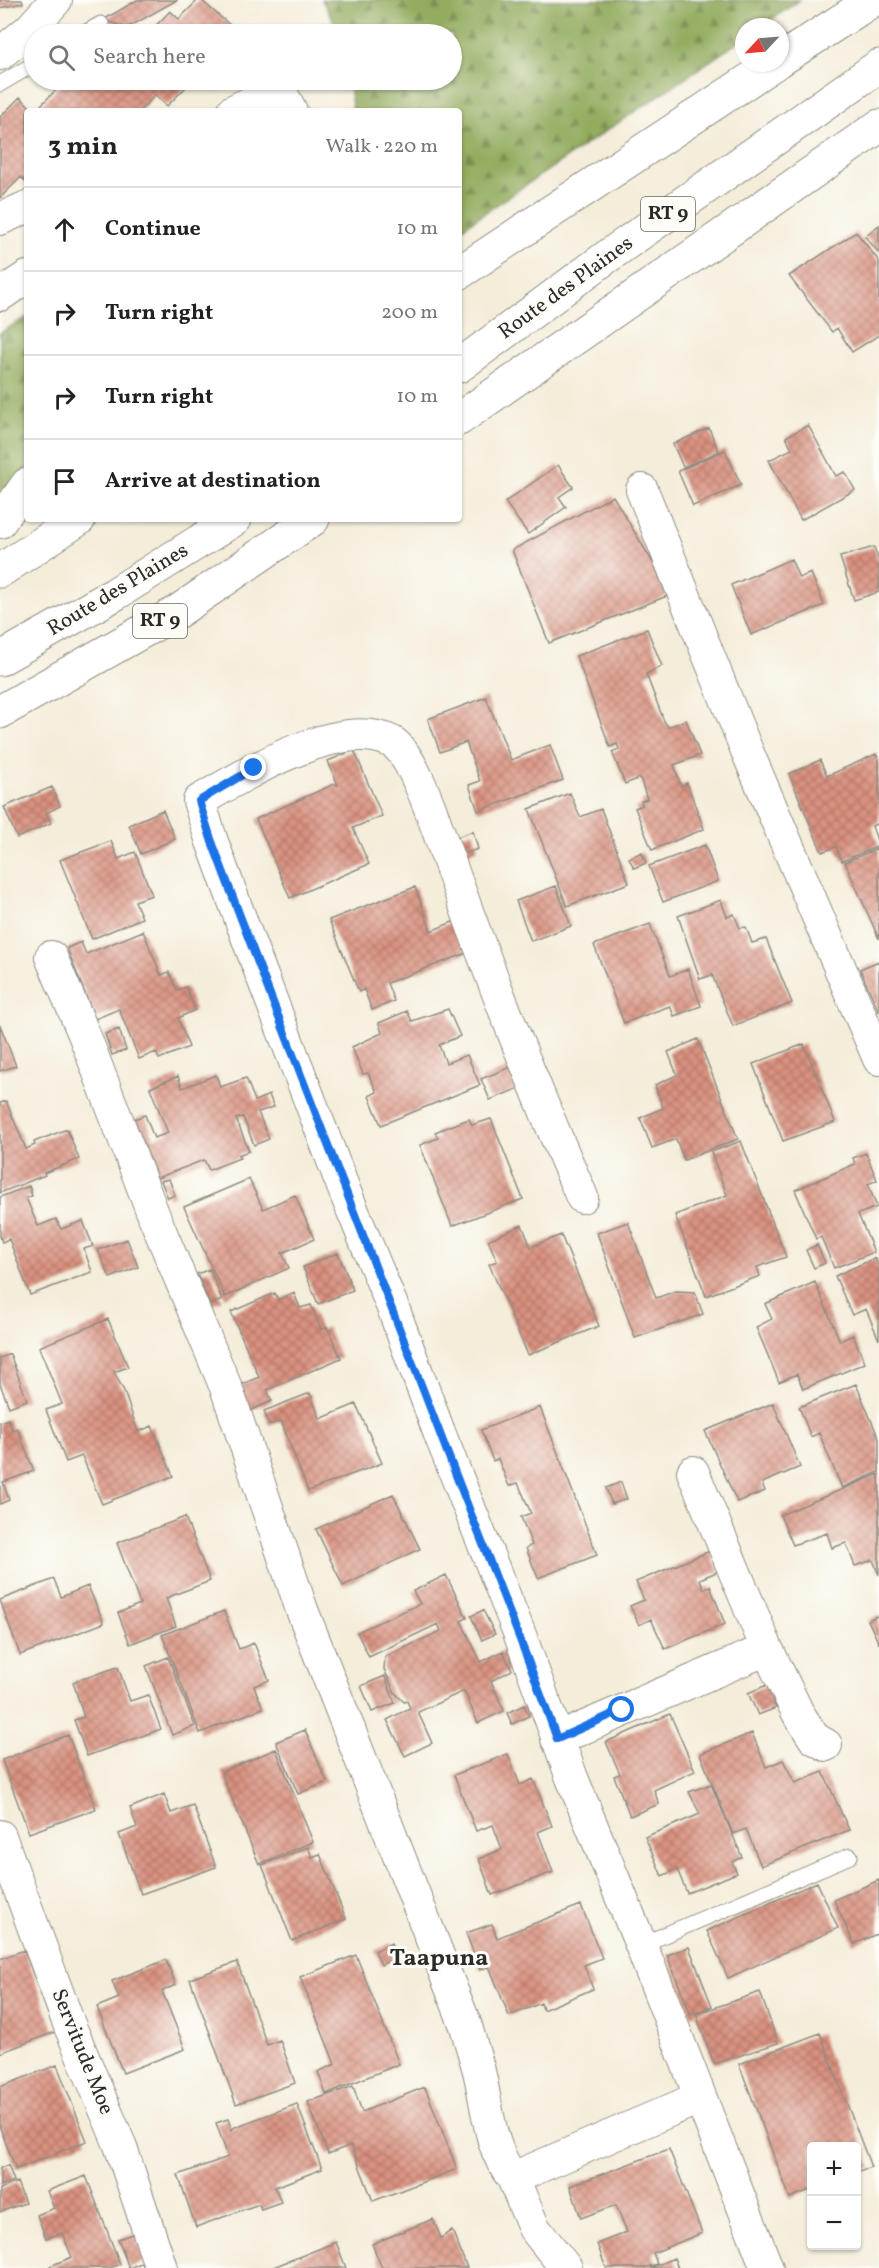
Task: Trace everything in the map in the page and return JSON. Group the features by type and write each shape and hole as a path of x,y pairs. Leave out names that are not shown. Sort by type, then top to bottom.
{"main road":[{"path":"789,54 873,0"},
{"name":"Route des Plaines","path":"462,364 618,249 879,66"},
{"path":"462,271 761,72"},
{"name":"RT 9","path":"462,417 879,126"},
{"path":"0,571 75,522"},
{"name":"Route des Plaines","path":"0,659 115,594 230,522"},
{"name":"RT 9","path":"0,712 177,612 309,522"}],"street":[{"path":"34,24 56,0"},
{"path":"0,54 24,34"},
{"path":"240,108 274,94 282,94 289,108"},
{"path":"0,219 24,208"},
{"path":"0,294 24,280"},
{"path":"0,522 24,488"},
{"path":"642,490 747,751 879,1059"},
{"path":"582,1197 542,1106 465,908 435,822 412,767 403,752 392,741 367,735 330,738 254,768 199,801 345,1192 393,1308 439,1432 520,1635 557,1739 641,1945 767,2268"},
{"path":"51,957 226,1390 302,1610 466,2026 498,2155 513,2178 534,2228 566,2268"},
{"path":"693,1472 767,1649 798,1713 814,1738 826,1745"},
{"path":"557,1739 767,1649"},
{"name":"Servitude Moe","path":"0,1836 69,2024 120,2145 161,2268"},
{"path":"513,2178 699,2098"}],"lane":[{"path":"0,84 24,70"},
{"path":"641,1945 850,1856"}],"green space":[{"path":"322,0 800,0 773,18 735,18 735,44 462,228 462,108 353,108 350,90 462,90 462,24 335,24"},
{"path":"24,319 24,521 0,537 0,333"}],"building":[{"path":"0,0 22,0 23,3 0,8"},
{"path":"137,0 177,0 134,24 115,24 103,20"},
{"path":"198,0 201,0 229,24 158,24 170,11 179,19"},
{"path":"56,90 183,90 167,106 155,95 143,108 38,108"},
{"path":"20,97 31,108 24,108 24,180 21,177 0,198 0,117"},
{"path":"879,225 879,253 865,236"},
{"path":"856,232 879,261 879,335 852,352 837,328 832,332 789,276"},
{"path":"808,425 836,476 845,472 855,490 801,520 769,460 792,449 786,437"},
{"path":"709,428 719,452 683,467 673,444"},
{"path":"725,450 741,485 693,506 678,471"},
{"path":"558,465 573,487 559,497 566,507 528,534 505,502"},
{"path":"613,496 655,566 667,596 549,643 512,550"},
{"path":"874,547 879,562 879,592 854,600 840,557"},
{"path":"791,559 799,578 811,573 824,605 751,635 731,585"},
{"path":"647,629 662,666 646,674 664,721 668,727 686,720 700,755 674,765 681,786 687,783 704,829 652,850 635,808 642,805 641,801 647,799 640,778 625,784 612,752 619,749 617,744 610,747 576,656"},
{"path":"486,697 511,760 550,745 563,780 478,811 469,785 480,781 466,742 440,752 428,719"},
{"path":"354,750 382,816 353,828 369,864 290,898 256,819 334,784 338,785 328,761"},
{"path":"876,754 879,761 879,823 872,826 879,846 842,861 836,847 822,852 789,774 820,760 827,776"},
{"path":"52,787 60,806 46,813 51,823 17,838 4,807"},
{"path":"570,793 580,817 601,809 629,883 567,906 529,809"},
{"path":"163,810 175,839 141,854 129,825"},
{"path":"473,831 478,849 463,854 457,837"},
{"path":"111,841 118,859 135,852 152,895 135,901 142,918 92,939 60,860"},
{"path":"705,845 718,881 663,902 649,866"},
{"path":"879,848 879,939 845,862"},
{"path":"642,852 646,863 634,868 629,858"},
{"path":"556,886 571,926 531,941 516,901"},
{"path":"415,887 431,931 455,921 467,953 387,983 394,1001 372,1010 364,989 359,992 329,920"},
{"path":"721,900 727,917 734,914 740,928 746,927 752,943 766,939 792,1003 733,1026 712,975 700,979 678,916"},
{"path":"650,924 670,976 688,969 701,1006 674,1016 670,1006 624,1023 594,945"},
{"path":"143,931 161,975 169,972 177,990 186,987 195,1010 178,1018 189,1047 159,1059 156,1052 139,1059 119,1009 95,1019 67,948 81,942 86,954"},
{"path":"879,961 879,1012 860,969"},
{"path":"448,1009 460,1036 439,1045 446,1063 467,1055 480,1085 381,1125 369,1096 377,1092 368,1073 363,1074 352,1047 382,1033 379,1023 407,1011 412,1021"},
{"path":"0,1025 16,1066 0,1071"},
{"path":"119,1029 126,1050 112,1055 105,1034"},
{"path":"698,1039 738,1139 684,1160 676,1139 652,1148 640,1118 663,1108 655,1085 677,1075 668,1052"},
{"path":"804,1044 835,1122 783,1141 753,1064"},
{"path":"513,1066 522,1087 490,1100 481,1079"},
{"path":"216,1075 220,1087 246,1078 255,1101 269,1095 274,1107 258,1112 269,1139 254,1145 243,1117 236,1119 249,1151 238,1155 240,1158 209,1170 204,1160 157,1178 134,1119 145,1115 154,1138 168,1133 150,1088 178,1076 182,1088"},
{"path":"6,1101 26,1149 35,1145 34,1142 67,1129 79,1159 0,1193 0,1103"},
{"path":"469,1119 472,1125 491,1119 523,1199 452,1226 420,1145 438,1138 435,1132"},
{"path":"741,1141 786,1257 757,1267 760,1276 706,1296 675,1215 727,1195 711,1152"},
{"path":"866,1153 877,1180 868,1184 877,1207 858,1214 874,1252 834,1268 821,1237 816,1239 795,1190 855,1164 853,1158"},
{"path":"169,1179 175,1195 168,1198 161,1181"},
{"path":"249,1179 263,1209 295,1195 314,1239 282,1253 289,1268 225,1297 184,1207"},
{"path":"29,1186 32,1196 26,1198 38,1226 56,1219 61,1229 83,1221 93,1246 84,1249 92,1272 30,1295 9,1239 2,1242 0,1236 0,1197"},
{"path":"628,1222 656,1298 676,1291 695,1292 703,1314 635,1338 597,1233"},
{"path":"522,1225 531,1247 561,1235 599,1326 528,1355 489,1264 497,1261 488,1240"},
{"path":"127,1239 138,1267 110,1278 98,1250"},
{"path":"817,1245 825,1263 814,1268 806,1250"},
{"path":"338,1253 353,1290 318,1304 303,1267"},
{"path":"875,1258 879,1267 879,1340 866,1309 852,1315 835,1276"},
{"path":"210,1269 222,1300 210,1305 197,1274"},
{"path":"815,1282 840,1341 853,1335 865,1363 803,1389 797,1374 779,1382 756,1327 772,1319 765,1304"},
{"path":"275,1293 278,1300 294,1293 300,1308 311,1305 321,1330 327,1327 341,1358 267,1390 272,1401 249,1411 238,1386 259,1377 231,1312"},
{"path":"108,1319 128,1367 114,1372 124,1391 138,1432 152,1426 173,1476 102,1504 82,1456 66,1462 46,1410 62,1404 39,1347"},
{"path":"10,1354 27,1400 9,1407 0,1384 0,1358"},
{"path":"856,1384 879,1439 879,1472 842,1488 819,1433 811,1437 799,1407"},
{"path":"310,1393 320,1419 356,1404 382,1463 308,1491 281,1421 269,1425 264,1411"},
{"path":"773,1403 800,1467 762,1483 765,1491 737,1502 705,1431"},
{"path":"540,1407 597,1555 538,1578 526,1548 532,1545 521,1517 531,1513 518,1483 509,1486 498,1459 493,1461 481,1430"},
{"path":"8,1419 12,1430 17,1428 34,1471 3,1482 9,1500 0,1504 0,1422"},
{"path":"879,1474 879,1575 873,1560 855,1566 846,1543 832,1548 827,1533 793,1545 780,1515"},
{"path":"621,1482 627,1499 612,1504 606,1488"},
{"path":"393,1494 420,1549 343,1586 316,1529"},
{"path":"185,1517 210,1581 166,1598 176,1626 130,1644 118,1613 140,1604 117,1543"},
{"path":"710,1551 719,1571 700,1579 704,1589 710,1586 725,1624 665,1649 651,1619 639,1625 630,1606 644,1600 636,1582"},
{"path":"446,1575 467,1618 461,1621 481,1662 503,1651 512,1670 491,1681 504,1711 478,1723 464,1691 418,1712 432,1743 405,1756 387,1720 410,1708 407,1701 404,1702 395,1693 384,1669 385,1657 441,1631 438,1624 369,1657 357,1632 420,1604 413,1591"},
{"path":"54,1579 61,1597 88,1586 104,1623 20,1655 0,1600"},
{"path":"483,1610 495,1634 482,1640 471,1616"},
{"path":"224,1611 239,1649 254,1643 269,1680 254,1686 263,1708 200,1733 162,1635"},
{"path":"879,1615 879,1644 868,1620"},
{"path":"168,1657 195,1726 172,1735 146,1666"},
{"path":"118,1667 130,1701 148,1695 161,1729 87,1756 74,1720 84,1717 73,1682"},
{"path":"385,1676 395,1703 372,1712 361,1686"},
{"path":"767,1685 776,1708 758,1715 748,1693"},
{"path":"524,1705 529,1716 512,1724 507,1713"},
{"path":"670,1714 695,1771 654,1790 659,1804 630,1816 614,1776 620,1774 606,1742"},
{"path":"305,1730 327,1782 298,1794 276,1742"},
{"path":"752,1733 766,1767 783,1760 795,1783 823,1772 849,1830 761,1866 746,1829 733,1834 700,1754"},
{"path":"68,1735 96,1809 29,1833 2,1760"},
{"path":"276,1749 313,1842 259,1864 221,1772"},
{"path":"508,1754 520,1785 533,1779 552,1826 538,1832 553,1872 492,1895 479,1859 502,1849 493,1825 476,1831 454,1775"},
{"path":"711,1784 742,1857 732,1862 737,1873 687,1893 677,1869 662,1876 645,1837 700,1814 689,1792"},
{"path":"164,1794 171,1813 193,1805 216,1867 141,1894 119,1834 137,1827 130,1808"},
{"path":"308,1847 312,1857 320,1854 346,1919 292,1941 262,1865"},
{"path":"879,1880 879,1933 854,1944 834,1900"},
{"path":"817,1882 838,1928 728,1978 707,1931"},
{"path":"581,1905 602,1958 584,1965 593,1989 543,2010 541,2003 509,2016 489,1966 480,1970 466,1933 492,1924 497,1938"},
{"path":"391,1943 397,1957 381,1965 375,1951"},
{"path":"689,1947 712,2006 691,2015 667,1955"},
{"path":"24,1950 55,2032 0,2053 0,1959"},
{"path":"356,1955 399,2064 326,2094 318,2072 335,2064 300,1977"},
{"path":"166,1960 176,1985 162,1991 185,2049 123,2073 97,2007 119,1998 112,1981"},
{"path":"237,1962 267,2045 280,2040 295,2083 236,2104 190,1979"},
{"path":"760,1992 778,2043 714,2064 696,2014"},
{"path":"820,2033 871,2167 861,2170 861,2142 807,2142 807,2191 790,2198 739,2064"},
{"path":"57,2065 87,2141 16,2169 0,2128 0,2087"},
{"path":"353,2086 362,2112 425,2087 457,2169 373,2201 351,2145 328,2154 308,2102"},
{"path":"297,2104 322,2169 275,2187 281,2202 261,2209 259,2204 196,2227 178,2175 228,2157 216,2123 228,2119 232,2130"},
{"path":"669,2149 702,2233 653,2253 657,2264 644,2268 606,2268 597,2244 627,2232 616,2205 581,2218 570,2186"},
{"path":"8,2165 14,2181 0,2186 0,2168"},
{"path":"86,2176 120,2264 110,2268 51,2268 50,2266 72,2257 62,2233 46,2238 37,2215 54,2208 47,2191"},
{"path":"17,2182 25,2203 0,2212 0,2189"},
{"path":"433,2219 441,2238 452,2230 467,2268 382,2268 372,2244"},
{"path":"135,2233 146,2261 129,2268 118,2239"},
{"path":"336,2242 346,2268 271,2268"},
{"path":"674,2258 678,2268 650,2268"}],"district":[{"name":"Taapuna","path":"439,1959"}],"route":[{"path":"254,768 199,801 249,942 520,1635 557,1739 622,1710"}]}
